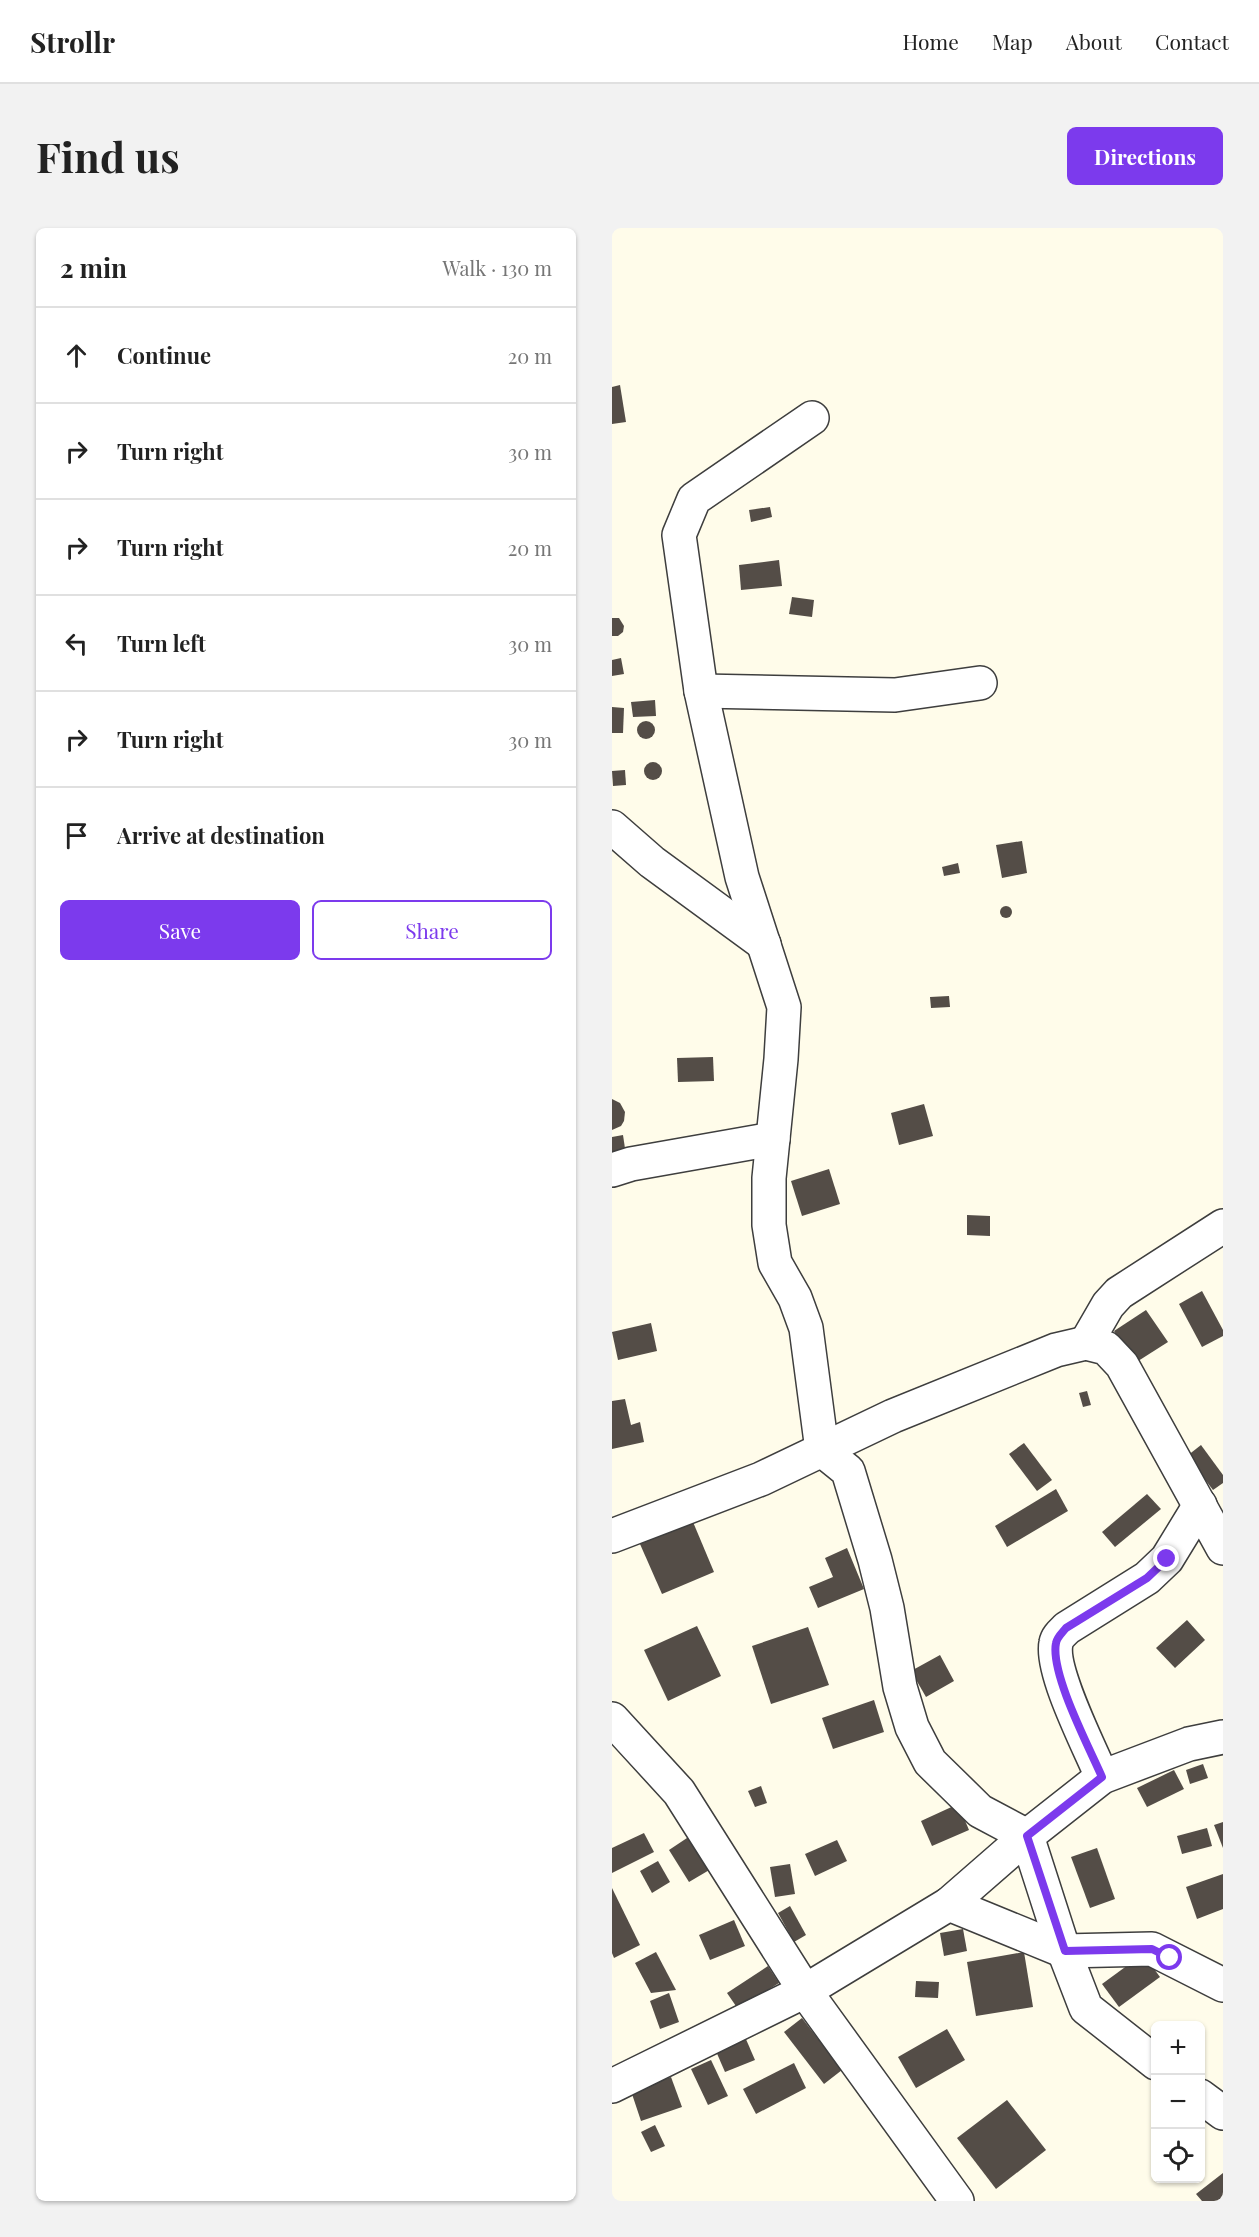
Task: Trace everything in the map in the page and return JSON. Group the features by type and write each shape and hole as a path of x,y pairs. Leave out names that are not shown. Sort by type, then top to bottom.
{"street":[{"path":"812,418 694,499 679,534 701,691 742,878 784,1008 769,1178 769,1225 775,1263 795,1298 806,1328 822,1450 848,1471 875,1560 887,1608 900,1687 912,1726 930,1762 980,1811 1027,1836 1086,2008 1151,2060"},
{"path":"701,691 895,695 980,683"},
{"path":"612,827 652,862 764,944"},
{"path":"612,1170 631,1164 773,1138"},
{"path":"1086,1343 1108,1305 1119,1293 1223,1226"},
{"path":"612,1536 761,1479 893,1416 1056,1350 1086,1343 1106,1348 1122,1365 1223,1548"},
{"path":"1102,1777 1060,1679 1055,1654 1056,1640 1066,1628 1147,1578 1167,1559 1200,1505"},
{"path":"612,1719 680,1792 805,1991 957,2201"},
{"path":"612,2086 805,1991 949,1904 1027,1836 1102,1777 1189,1744 1223,1737"},
{"path":"949,1904 1065,1951 1152,1949 1223,1985"},
{"path":"1205,2100 1223,2113"}],"building":[{"path":"620,385 626,422 612,424 612,387"},
{"path":"770,507 772,517 751,522 749,510"},
{"path":"779,560 782,586 741,590 739,565"},
{"path":"792,597 814,600 812,617 789,614"},
{"path":"612,618 619,618 624,626 623,632 618,636 612,636"},
{"path":"621,658 624,674 612,676 612,660"},
{"path":"655,700 656,716 633,717 631,702"},
{"path":"612,707 624,708 623,733 612,733"},
{"path":"642,721 650,721 655,726 653,737 642,739 637,734 637,726"},
{"path":"649,762 657,762 662,767 660,778 649,780 644,775 644,767"},
{"path":"625,770 626,785 613,786 612,771"},
{"path":"1022,841 1027,873 1002,878 996,845"},
{"path":"958,863 960,873 944,876 942,867"},
{"path":"1008,906 1012,912 1008,918 1004,918 1000,910"},
{"path":"949,996 950,1007 931,1008 930,997"},
{"path":"713,1057 714,1081 678,1082 677,1058"},
{"path":"612,1099 620,1103 625,1112 621,1126 612,1130"},
{"path":"924,1104 933,1136 899,1145 891,1113"},
{"path":"623,1135 626,1155 612,1156 612,1137"},
{"path":"829,1169 840,1204 802,1216 791,1181"},
{"path":"967,1215 990,1216 990,1236 967,1235"},
{"path":"1202,1291 1223,1330 1223,1336 1202,1347 1179,1304"},
{"path":"1146,1310 1168,1342 1135,1363 1114,1331"},
{"path":"651,1323 657,1351 618,1360 612,1332"},
{"path":"1087,1391 1091,1405 1083,1407 1079,1393"},
{"path":"625,1399 631,1425 640,1422 644,1442 612,1449 612,1401"},
{"path":"1024,1443 1052,1480 1037,1491 1009,1454"},
{"path":"1201,1445 1223,1475 1223,1483 1213,1490 1187,1456"},
{"path":"1056,1489 1068,1511 1007,1547 995,1526"},
{"path":"1147,1494 1161,1509 1115,1547 1102,1532"},
{"path":"693,1522 714,1572 662,1594 640,1544"},
{"path":"847,1548 864,1589 818,1608 809,1587 833,1577 825,1558"},
{"path":"1187,1620 1205,1640 1175,1668 1156,1648"},
{"path":"697,1626 721,1676 668,1701 644,1650"},
{"path":"808,1627 829,1685 771,1704 752,1646"},
{"path":"940,1655 954,1681 926,1697 911,1671"},
{"path":"874,1700 884,1732 833,1749 822,1718"},
{"path":"1203,1764 1208,1778 1190,1784 1186,1770"},
{"path":"1174,1770 1184,1789 1147,1807 1137,1788"},
{"path":"761,1786 767,1803 755,1807 748,1791"},
{"path":"958,1804 969,1830 932,1846 921,1821"},
{"path":"1223,1822 1223,1848 1214,1825"},
{"path":"1207,1828 1212,1846 1182,1854 1177,1836"},
{"path":"644,1833 654,1852 612,1873 612,1848"},
{"path":"690,1836 711,1869 689,1882 669,1850"},
{"path":"837,1840 847,1861 815,1876 805,1854"},
{"path":"1097,1848 1115,1899 1090,1908 1071,1857"},
{"path":"658,1861 670,1882 652,1893 640,1871"},
{"path":"790,1864 795,1894 775,1897 770,1867"},
{"path":"1223,1874 1223,1909 1197,1919 1186,1887"},
{"path":"612,1888 640,1945 614,1958 612,1953"},
{"path":"790,1906 806,1935 794,1942 778,1913"},
{"path":"734,1920 745,1946 710,1960 699,1935"},
{"path":"963,1929 967,1951 944,1956 940,1933"},
{"path":"656,1952 676,1990 651,1993 635,1963"},
{"path":"1024,1952 1033,2007 976,2016 967,1962"},
{"path":"1143,1954 1160,1977 1119,2007 1102,1984"},
{"path":"768,1966 779,1983 738,2009 727,1993"},
{"path":"916,1981 939,1982 938,1998 915,1997"},
{"path":"669,1993 679,2022 660,2029 650,2001"},
{"path":"802,2018 842,2070 824,2084 784,2032"},
{"path":"947,2029 965,2060 916,2088 898,2057"},
{"path":"745,2037 755,2060 725,2072 715,2049"},
{"path":"711,2060 728,2096 708,2105 691,2069"},
{"path":"794,2063 806,2088 756,2114 743,2089"},
{"path":"671,2077 682,2107 641,2121 631,2091"},
{"path":"1007,2100 1046,2150 996,2189 957,2138"},
{"path":"655,2125 665,2146 651,2152 641,2132"},
{"path":"1223,2173 1223,2201 1202,2201 1196,2194"}],"route":[{"path":"1167,1559 1147,1578 1066,1628 1056,1640 1055,1654 1060,1679 1102,1777 1027,1836 1065,1951 1152,1949 1170,1958"}]}
